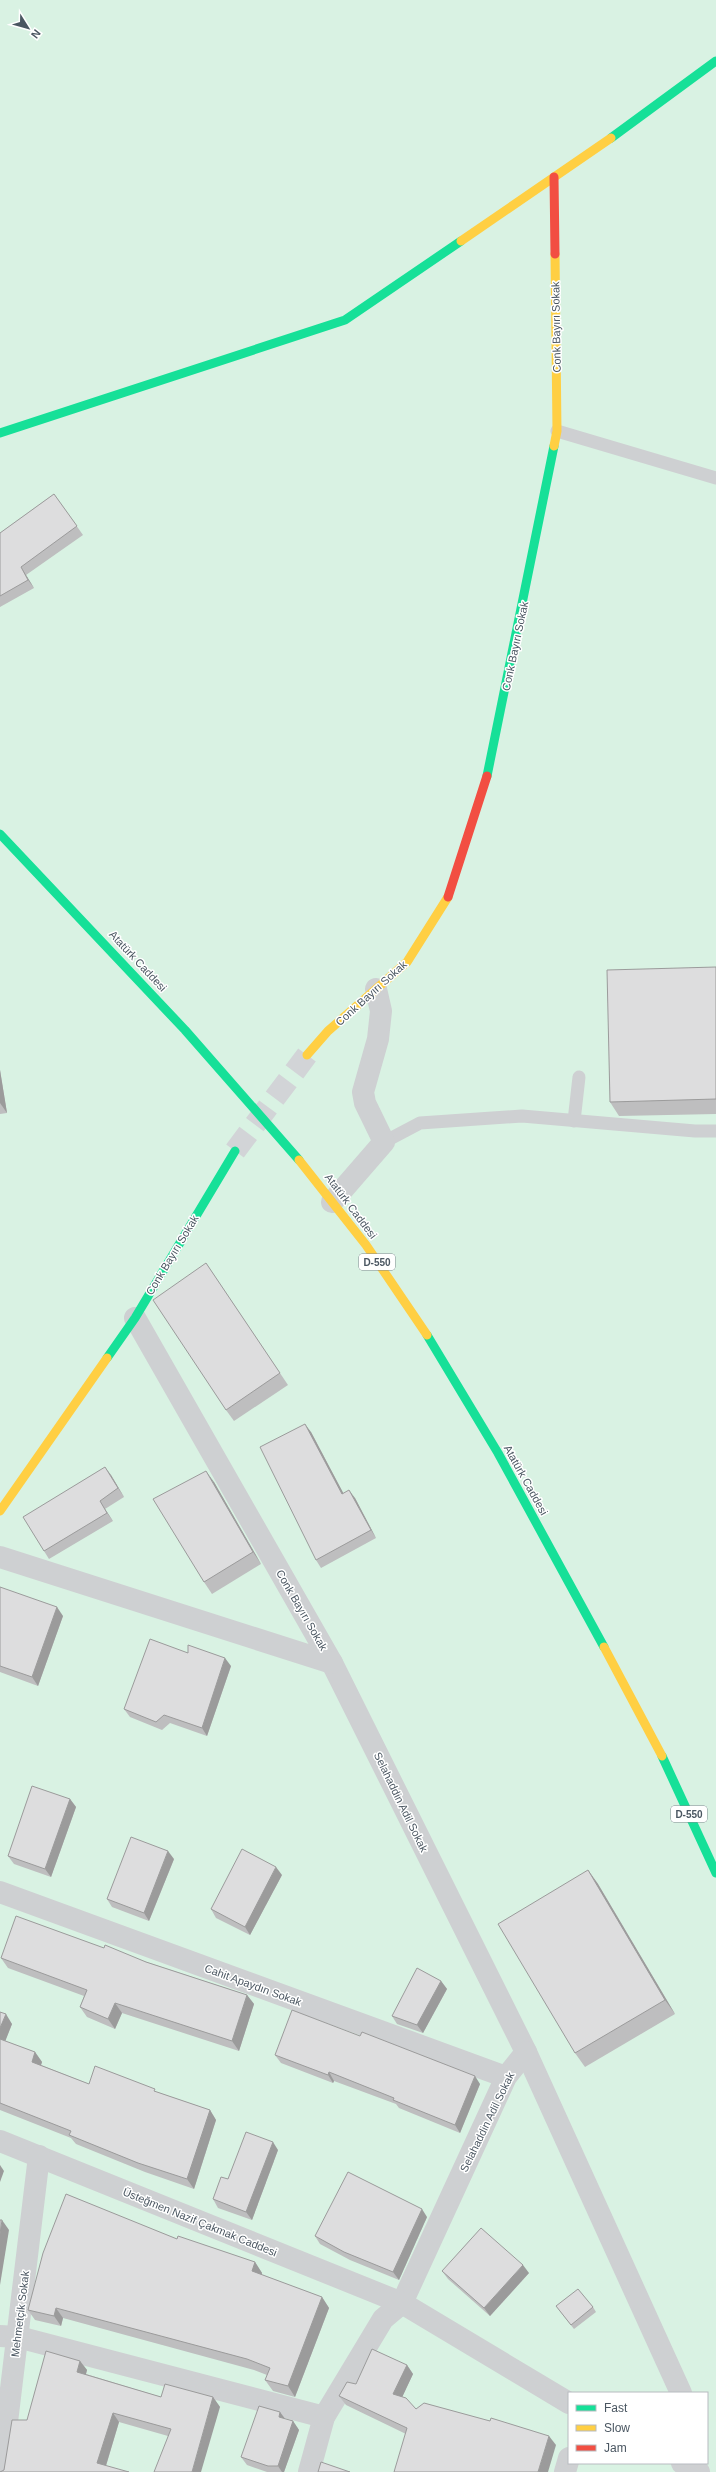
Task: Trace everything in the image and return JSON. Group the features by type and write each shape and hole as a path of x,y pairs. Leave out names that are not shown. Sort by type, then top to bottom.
{"main road":[{"path":"0,433 345,320 554,177 716,61"},
{"name":"Conk Bayırı Sokak","path":"307,1055 328,1031 407,962 446,902 484,785 525,596 558,431 554,177"},
{"name":"Atatürk Caddesi","path":"0,834 80,916 250,1102 332,1202 389,1278 455,1381 512,1479 662,1756"},
{"name":"Conk Bayırı Sokak","path":"0,1511 135,1318 235,1151"},
{"name":"D-550","path":"662,1756 716,1858"},
{"name":"D-550","path":"662,1756 716,1873"}],"street":[{"path":"332,1202 384,1142 365,1103 363,1092 378,1039 381,1011 376,989"},
{"name":"Conk Bayırı Sokak","path":"135,1318 332,1663"},
{"name":"Conk Bayırı Sokak","path":"0,1557 332,1663"},
{"name":"Selahaddin Adil Sokak","path":"308,2472 324,2417 383,2319 402,2303 506,2077 526,2052 332,1663"},
{"name":"Cahit Apaydın Sokak","path":"0,1892 506,2077"},
{"path":"526,2052 681,2392"},
{"name":"Üsteğmen Nazif Çakmak Caddesi","path":"0,2141 402,2303 568,2402"},
{"name":"Mehmetçik Sokak","path":"1,2472 9,2337 39,2156"},
{"path":"9,2337 324,2417"},
{"path":"565,2472 568,2462"},
{"path":"684,2464 699,2472"}],"lane":[{"path":"558,431 716,478"},
{"path":"574,1121 579,1077"},
{"path":"384,1142 420,1123 522,1116 695,1131 716,1131"}],"green space":[{"path":"0,0 716,0 716,2472 0,2472"}],"building":[{"path":"54,494 77,526 21,567 28,580 0,596 0,533"},
{"path":"716,967 716,1099 610,1102 607,970"},
{"path":"206,1263 280,1373 226,1410 153,1300"},
{"path":"305,1424 342,1494 349,1490 371,1530 316,1560 260,1447"},
{"path":"105,1467 118,1488 100,1501 107,1513 44,1551 23,1517"},
{"path":"206,1471 253,1552 204,1582 153,1499"},
{"path":"0,1587 57,1607 32,1677 0,1666"},
{"path":"150,1639 188,1653 188,1645 225,1658 202,1728 164,1715 156,1722 124,1709"},
{"path":"32,1786 70,1799 45,1869 8,1856"},
{"path":"131,1837 168,1851 144,1913 107,1899"},
{"path":"242,1849 276,1867 245,1927 211,1909"},
{"path":"588,1870 665,2000 575,2053 498,1924"},
{"path":"16,1916 104,1948 105,1945 146,1962 247,1995 232,2041 115,2003 108,2019 80,2007 87,1990 1,1958"},
{"path":"417,1968 441,1981 417,2025 392,2016"},
{"path":"292,2010 360,2036 362,2032 475,2076 455,2125 393,2100 394,2098 329,2072 328,2075 275,2055"},
{"path":"0,2012 6,2014 0,2028"},
{"path":"0,2039 35,2052 32,2062 89,2084 95,2066 155,2089 154,2091 210,2110 187,2179 138,2163 69,2135 71,2131 0,2103"},
{"path":"246,2132 273,2142 246,2212 213,2199 221,2177 228,2179"},
{"path":"348,2172 422,2209 393,2272 344,2252 315,2236"},
{"path":"66,2194 177,2239 178,2236 255,2262 252,2271 322,2297 288,2386 265,2380 270,2368 247,2359 56,2308 54,2316 28,2310 43,2253"},
{"path":"0,2220 2,2220 0,2234"},
{"path":"481,2228 523,2265 484,2308 442,2271"},
{"path":"578,2289 593,2307 571,2325 556,2306"},
{"path":"372,2349 407,2365 393,2394 406,2398 416,2409 424,2403 490,2421 491,2418 549,2436 538,2472 394,2472 407,2428 339,2396 347,2382 356,2384"},
{"path":"46,2351 80,2361 77,2372 161,2397 165,2384 213,2397 192,2472 154,2472 171,2429 113,2413 97,2463 129,2472 0,2472 4,2470 12,2420 27,2420"},
{"path":"259,2406 280,2412 279,2417 293,2421 278,2466 268,2466 241,2457"},
{"path":"321,2462 350,2472 318,2472"}],"tunnel":[{"path":"235,1151 307,1055"}],"traffic: fast":[{"path":"611,138 716,61"},
{"path":"0,433 345,320 461,241"},
{"path":"487,776 554,446"},
{"path":"0,834 185,1030 299,1160"},
{"path":"107,1358 135,1318 235,1151"},
{"path":"427,1335 498,1453 604,1647"},
{"path":"662,1756 716,1873"}],"traffic: slow":[{"path":"461,241 611,138"},
{"path":"554,446 557,431 555,254"},
{"path":"307,1055 328,1031 407,962 448,897"},
{"path":"299,1160 366,1245 427,1335"},
{"path":"0,1511 107,1358"},
{"path":"604,1647 662,1756"}],"traffic: jam":[{"path":"554,177 555,254"},
{"path":"448,897 487,776"}]}
